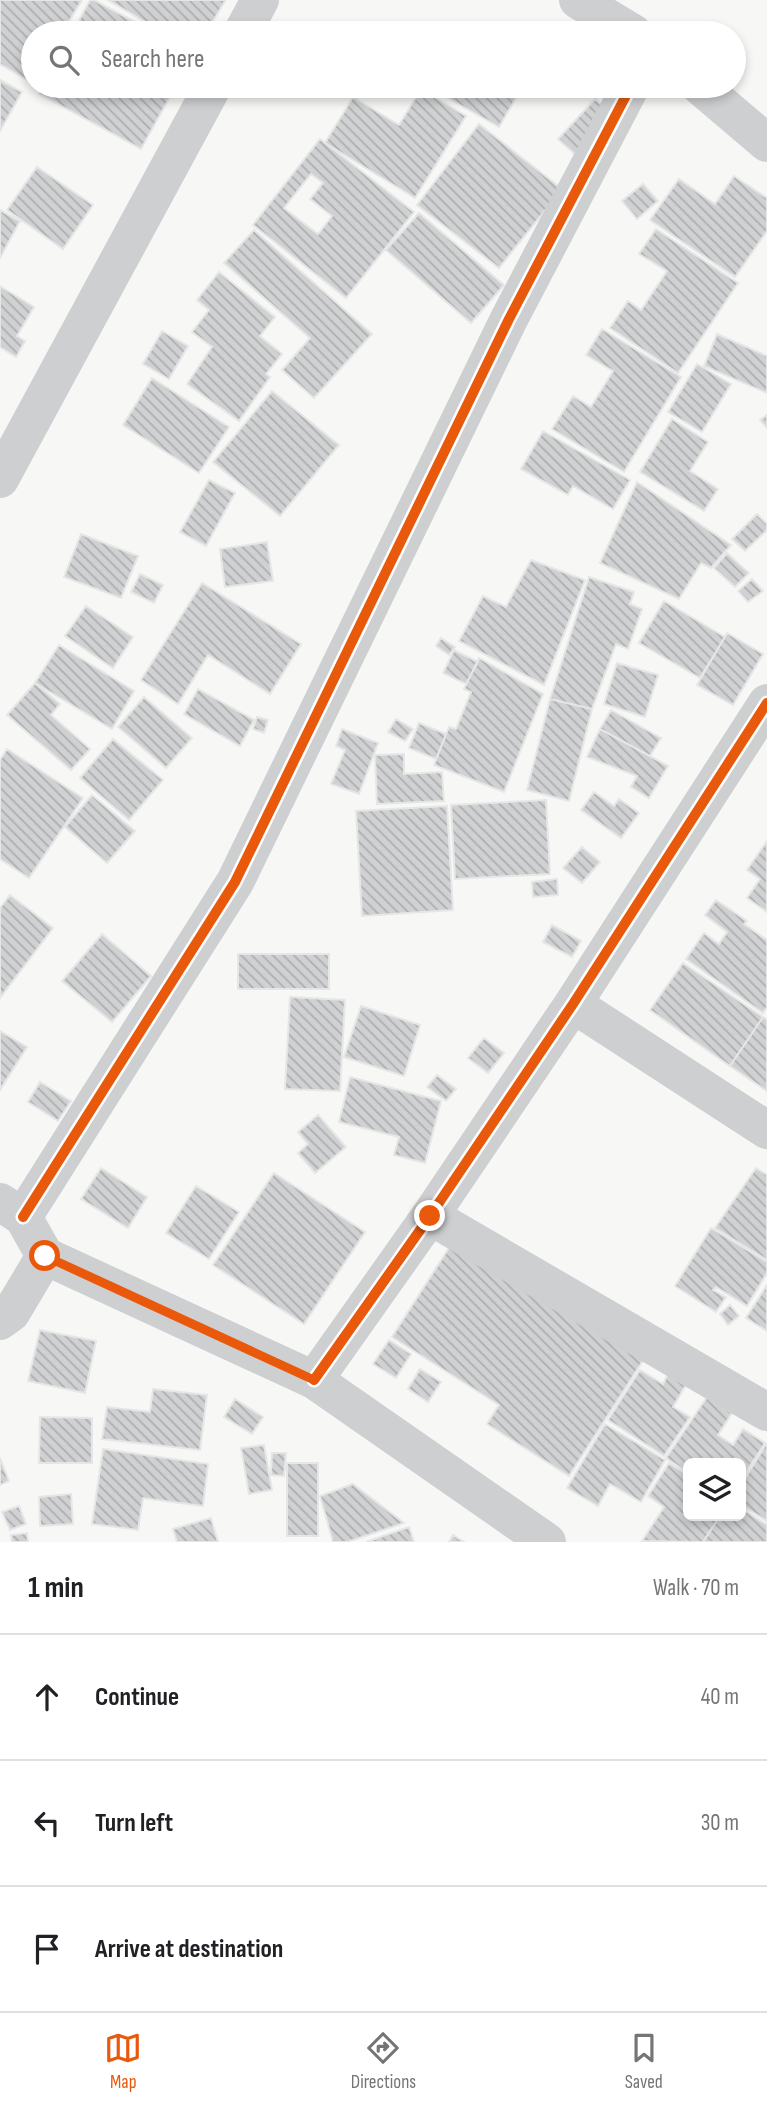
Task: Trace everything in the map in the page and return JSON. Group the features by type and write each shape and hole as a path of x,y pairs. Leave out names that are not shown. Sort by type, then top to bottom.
{"street":[{"path":"249,21 260,0"},
{"path":"578,0 631,19"},
{"path":"0,479 207,98"},
{"path":"547,1542 314,1380 45,1256 11,1209 234,882 509,319 625,98"},
{"path":"714,98 767,143"},
{"path":"314,1380 430,1216 573,1004 767,703"},
{"path":"573,1004 767,1130"},
{"path":"430,1216 767,1412"},
{"path":"0,1321 11,1313 45,1256"}],"building":[{"path":"0,0 82,0 69,21 21,21 21,76 0,64"},
{"path":"90,0 94,0 133,21 79,21"},
{"path":"108,0 225,1 213,21 144,21"},
{"path":"0,80 21,94 0,131"},
{"path":"46,98 169,98 141,149"},
{"path":"352,98 399,125 416,98 436,98 466,116 415,198 325,143"},
{"path":"448,98 516,98 499,127"},
{"path":"595,99 613,114 576,155 558,139"},
{"path":"479,124 562,189 499,268 417,205"},
{"path":"320,139 414,212 346,298 253,225","holes":["311,174 323,183 310,199 332,216 318,234 284,208"]},
{"path":"37,167 93,205 63,249 7,210"},
{"path":"734,176 767,198 767,231 735,277 650,220 679,179 715,204"},
{"path":"643,184 658,201 637,219 622,201"},
{"path":"0,210 20,221 0,258"},
{"path":"419,213 504,285 471,323 386,250"},
{"path":"656,229 738,283 678,373 610,328 628,301 641,310 667,271 639,254"},
{"path":"254,230 372,334 314,398 282,370 310,338 224,263"},
{"path":"219,272 275,317 260,336 282,354 266,374 270,377 239,421 187,384 212,347 192,332 209,310 197,300"},
{"path":"0,286 34,307 17,336 25,341 16,357 0,347"},
{"path":"602,329 681,377 624,472 552,429 573,396 591,407 613,371 586,355"},
{"path":"162,331 188,346 169,379 143,364"},
{"path":"717,334 767,356 767,393 704,366"},
{"path":"697,364 731,384 702,432 668,412"},
{"path":"152,378 229,427 199,473 123,425"},
{"path":"272,391 339,445 280,516 213,462"},
{"path":"767,415 767,428 760,420"},
{"path":"672,419 708,442 690,471 718,489 704,511 640,472"},
{"path":"543,431 630,480 613,509 573,486 568,495 521,469"},
{"path":"209,480 235,493 206,546 180,532"},
{"path":"637,482 731,545 711,568 701,563 679,599 600,563"},
{"path":"757,514 767,524 767,530 745,551 732,539"},
{"path":"81,534 138,556 121,598 64,577"},
{"path":"267,542 273,581 225,587 220,549"},
{"path":"727,553 749,573 735,587 714,568"},
{"path":"531,560 585,580 544,685 459,641 483,596 506,607"},
{"path":"140,574 163,585 154,603 131,592"},
{"path":"589,577 634,592 630,604 642,609 628,649 616,644 592,709 550,699"},
{"path":"752,579 763,591 748,602 738,591"},
{"path":"202,583 301,644 270,694 208,655 178,704 141,680"},
{"path":"664,601 725,637 700,678 639,643"},
{"path":"86,606 133,637 113,668 65,636"},
{"path":"727,633 763,654 733,705 697,685"},
{"path":"441,638 455,647 449,655 436,646"},
{"path":"59,645 134,691 112,729 35,683"},
{"path":"454,650 478,662 466,684 443,673"},
{"path":"479,658 543,694 504,792 434,765 449,727 456,729 471,692 464,689"},
{"path":"617,663 658,675 645,717 604,704"},
{"path":"35,683 60,704 51,715 90,749 71,770 7,715"},
{"path":"198,689 254,720 240,746 184,714"},
{"path":"144,697 192,738 166,768 118,727"},
{"path":"550,699 592,709 569,801 527,790"},
{"path":"611,710 661,738 650,756 600,729"},
{"path":"257,717 268,720 264,733 253,729"},
{"path":"396,719 413,729 405,741 388,732"},
{"path":"419,723 446,734 436,759 409,748"},
{"path":"342,729 378,743 359,794 331,784 345,750 336,746"},
{"path":"600,729 668,766 649,798 631,787 637,776 587,757"},
{"path":"113,739 163,780 129,820 80,778"},
{"path":"7,749 83,798 29,878 0,859 0,760"},
{"path":"404,754 404,774 442,772 444,801 377,804 375,755"},
{"path":"594,792 614,806 619,799 639,813 621,838 581,810"},
{"path":"92,795 135,831 107,863 65,827"},
{"path":"546,800 550,874 455,879 451,805"},
{"path":"447,806 453,910 362,916 356,811"},
{"path":"767,841 767,912 747,898 760,879 747,870"},
{"path":"582,847 600,862 582,883 563,868"},
{"path":"557,879 558,895 533,897 532,882"},
{"path":"10,895 53,928 0,998 0,908"},
{"path":"716,900 747,921 744,924 767,940 767,1007 763,1013 686,959 704,933 719,944 727,932 705,915"},
{"path":"552,925 581,941 572,957 543,942"},
{"path":"102,934 151,976 112,1022 62,981"},
{"path":"238,954 329,954 329,989 238,989"},
{"path":"683,963 763,1017 730,1066 650,1010"},
{"path":"290,997 345,1000 340,1091 285,1089"},
{"path":"361,1006 420,1025 404,1076 344,1057"},
{"path":"763,1017 767,1020 767,1091 730,1066"},
{"path":"0,1031 27,1047 0,1090"},
{"path":"484,1038 504,1053 488,1073 468,1058"},
{"path":"437,1075 456,1089 446,1101 427,1087"},
{"path":"350,1077 441,1101 425,1163 394,1155 399,1137 339,1122"},
{"path":"40,1082 71,1101 58,1121 28,1102"},
{"path":"318,1115 346,1147 315,1173 298,1153 308,1144 298,1132"},
{"path":"101,1168 147,1197 128,1228 81,1199"},
{"path":"756,1168 767,1175 767,1260 715,1228"},
{"path":"274,1173 365,1232 304,1324 213,1265"},
{"path":"196,1186 239,1212 209,1259 166,1233"},
{"path":"711,1228 767,1262 767,1273 747,1306 716,1287 713,1290 726,1297 716,1312 675,1286"},
{"path":"454,1240 644,1359 569,1476 487,1424 499,1405 392,1337"},
{"path":"767,1285 767,1331 746,1318"},
{"path":"730,1305 739,1316 728,1325 720,1314"},
{"path":"40,1330 96,1341 85,1393 28,1381"},
{"path":"389,1340 411,1354 396,1378 373,1364"},
{"path":"420,1369 441,1382 428,1402 408,1389"},
{"path":"640,1370 663,1384 669,1372 687,1383 673,1407 690,1417 664,1456 608,1420"},
{"path":"153,1389 207,1395 200,1450 102,1439 107,1407 150,1412"},
{"path":"707,1397 732,1413 718,1435 733,1445 743,1429 765,1443 746,1472 746,1458 683,1458 683,1470 666,1458"},
{"path":"235,1399 263,1417 252,1434 224,1417"},
{"path":"40,1417 92,1418 92,1463 39,1463"},
{"path":"605,1424 665,1460 641,1502 610,1484 598,1506 567,1488"},
{"path":"766,1444 767,1521 746,1508 746,1477"},
{"path":"264,1445 272,1490 249,1494 241,1448"},
{"path":"103,1449 208,1464 203,1506 143,1498 138,1530 92,1524"},
{"path":"272,1453 286,1453 284,1476 271,1475"},
{"path":"0,1458 9,1481 0,1485"},
{"path":"287,1463 318,1463 318,1536 287,1536"},
{"path":"669,1463 683,1472 683,1521 717,1521 703,1542 642,1541 664,1507 648,1496"},
{"path":"353,1484 404,1523 347,1542 333,1542 320,1496"},
{"path":"71,1494 73,1524 40,1526 39,1497"},
{"path":"19,1506 26,1524 10,1530 2,1512"},
{"path":"746,1511 767,1525 767,1542 703,1542 717,1521 746,1521"},
{"path":"211,1518 218,1542 177,1542 173,1529"},
{"path":"409,1527 414,1542 366,1542"},
{"path":"27,1533 28,1542 12,1542 11,1535"},
{"path":"453,1535 464,1542 449,1542"}],"cycle path":[{"path":"23,1217 235,882 509,319 625,98"},
{"path":"314,1380 430,1216 573,1004 767,703"}],"route":[{"path":"45,1256 314,1380 430,1216"}]}
